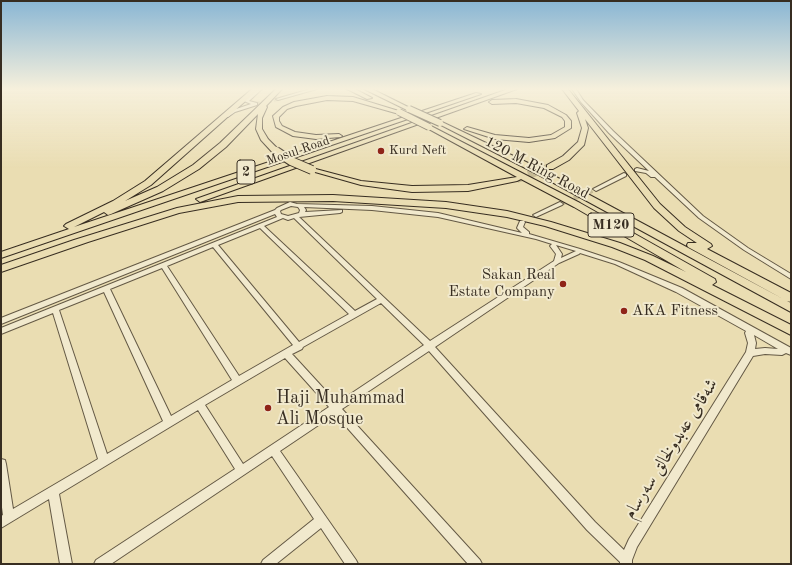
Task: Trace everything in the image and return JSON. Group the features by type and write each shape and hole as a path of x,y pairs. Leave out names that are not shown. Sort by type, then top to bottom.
{"highway":[{"path":"16,250 130,195 148,183 226,115"},
{"path":"55,232 125,205 181,177 219,149 254,115"},
{"path":"260,115 258,124 265,140 276,151 291,161 312,170 356,183 412,189 468,188 517,179"},
{"path":"278,115 276,119 276,123 282,130 306,137 327,138 372,129"},
{"name":"120 M Ring Road","path":"406,115 577,205 791,329"},
{"name":"Mosul Road","path":"1,255 414,115"},
{"name":"120 M Ring Road","path":"434,115 446,120 791,308"},
{"path":"436,115 549,171 775,288"},
{"name":"Mosul Road","path":"1,269 77,242 456,115"},
{"path":"446,120 457,115"},
{"path":"446,120 495,138 529,140 559,135 566,130 568,123 563,115"},
{"path":"550,168 571,154 583,138 584,124 580,115"},
{"path":"584,115 666,216 708,247 791,298"},
{"path":"77,242 177,211 238,199 333,198 453,206 507,214 548,224 649,258 791,329"}],"street":[{"path":"219,122 228,115"},
{"path":"596,115 641,161 701,217 746,249 791,276"},
{"path":"641,161 642,166 636,171 651,174 684,206 708,226 743,251 791,280"},
{"path":"596,189 624,176"},
{"path":"536,215 560,204"},
{"path":"1,331 260,225 279,214 285,205 298,205 372,208 420,212 538,238 595,255 661,281 696,298 787,352 791,357"},
{"path":"298,205 303,210 299,215"},
{"path":"1,321 279,214 299,215 352,210 411,214 451,221 577,253 619,267 661,285 787,352"},
{"path":"299,215 382,300 429,345 591,526 626,562"},
{"path":"522,222 519,227 521,230 538,238"},
{"path":"260,225 355,315"},
{"path":"214,244 299,347"},
{"path":"553,246 559,254 557,262"},
{"path":"100,564 429,345 557,262 577,253"},
{"path":"163,265 238,382"},
{"path":"106,288 170,423"},
{"path":"72,293 75,301"},
{"path":"1,464 5,519 286,354 382,300"},
{"path":"55,309 104,461"},
{"path":"749,333 752,344 750,353 765,351 787,352"},
{"name":"شەقامی عەبدولخالق سەرسام","path":"626,562 638,536 750,353"},
{"path":"286,354 476,564"},
{"path":"200,405 241,470"},
{"path":"273,449 352,564"},
{"path":"53,491 66,564"},
{"path":"268,564 322,520"}],"tunnel":[{"path":"517,179 550,167"},
{"path":"560,204 596,189"}],"place":[{"name":"Kurd Neft","path":"381,151"},
{"name":"Sakan Real Estate Company","path":"563,284"},
{"name":"AKA Fitness","path":"624,311"},
{"name":"Haji Muhammad Ali Mosque","path":"268,408"}]}
